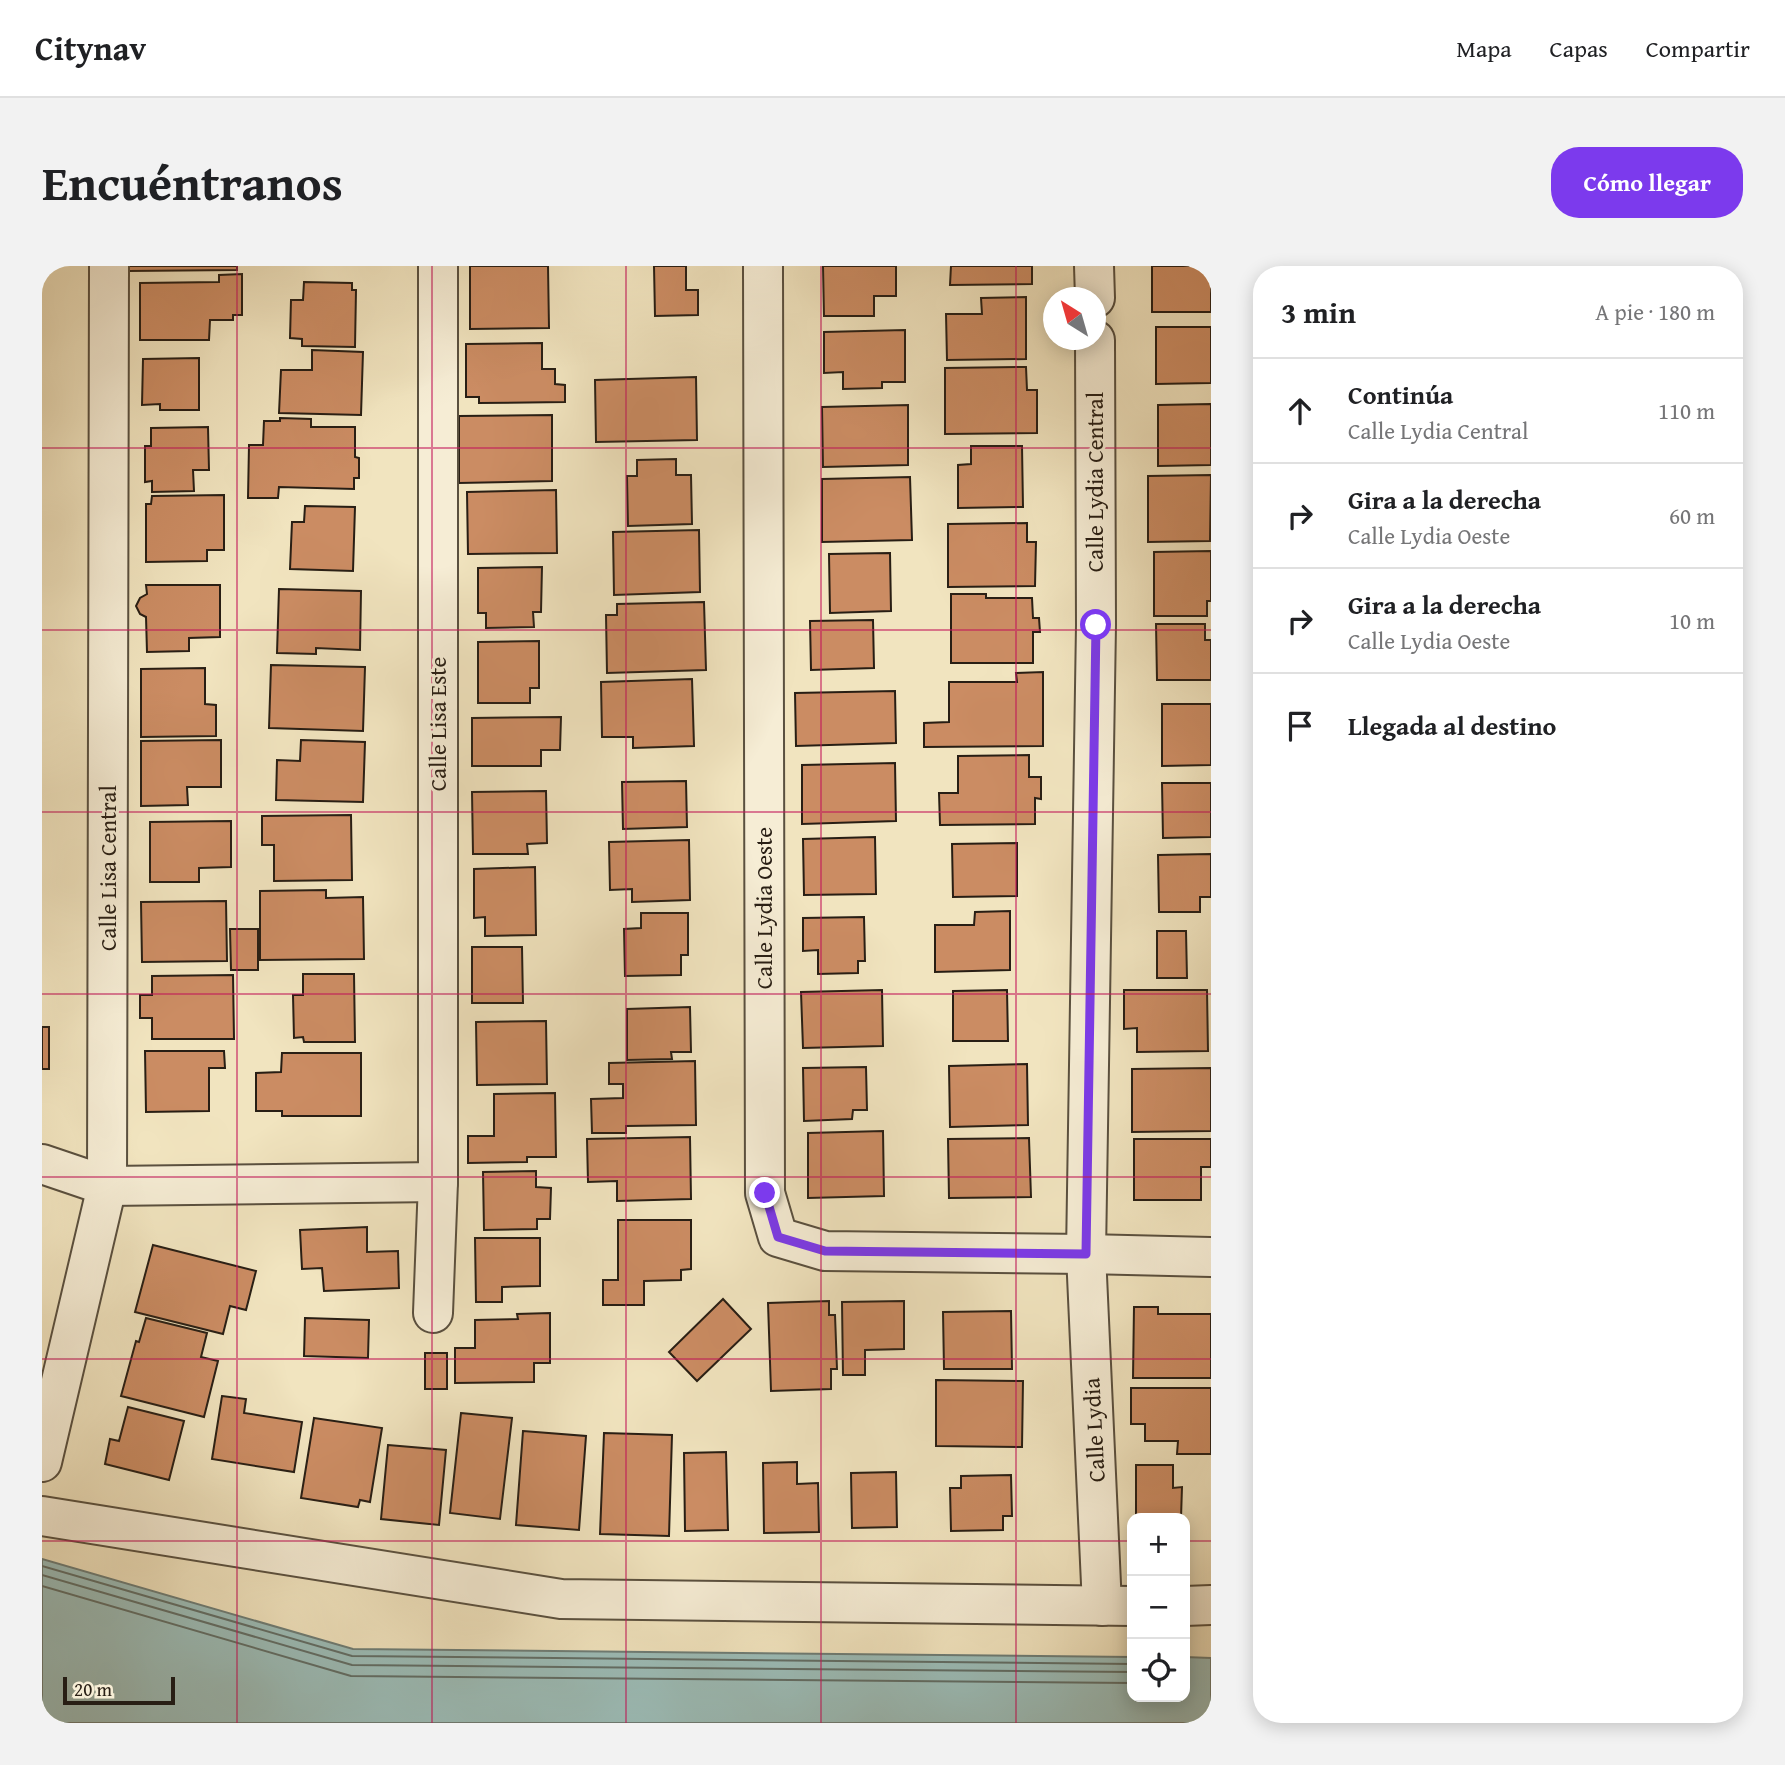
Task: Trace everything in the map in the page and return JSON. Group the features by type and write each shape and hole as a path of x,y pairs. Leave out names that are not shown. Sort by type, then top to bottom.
{"street":[{"name":"Calle Lisa Central","path":"42,1462 107,1186 108,266"},
{"name":"Calle Lisa Este","path":"433,1313 438,1182 438,266"},
{"name":"Calle Lydia Oeste","path":"763,266 765,1193 778,1237 825,1251 1086,1254"},
{"path":"1094,266 1094,287"},
{"name":"Calle Lydia Central","path":"1086,1254 1096,625 1095,350"},
{"path":"42,1164 107,1186 438,1182"},
{"path":"1086,1254 1211,1257"},
{"name":"Calle Lydia","path":"1086,1254 1117,1606"},
{"path":"42,1516 561,1599 1117,1606"},
{"path":"1190,1606 1211,1605"}],"water":[{"path":"42,1559 353,1649 1127,1657 1127,1702 1190,1702 1190,1657 1211,1658 1211,1723 42,1723"}],"building":[{"path":"129,266 237,266 237,270 129,271"},
{"path":"470,266 548,266 549,328 470,329"},
{"path":"654,266 686,266 686,290 698,290 698,315 655,316"},
{"path":"823,266 896,266 896,296 874,296 874,316 824,316"},
{"path":"951,266 1032,266 1032,284 950,285"},
{"path":"1152,266 1211,266 1211,312 1152,312"},
{"path":"242,274 242,315 233,315 233,320 210,320 209,340 140,340 140,283 219,282 219,275"},
{"path":"304,282 352,283 352,290 356,290 355,347 302,346 302,339 290,338 291,300 303,300"},
{"path":"1026,297 1026,359 947,360 946,314 982,314 981,298"},
{"path":"1156,327 1211,327 1211,383 1156,384"},
{"path":"905,330 905,382 882,382 882,388 843,389 843,372 824,373 824,332"},
{"path":"542,343 542,369 555,369 555,384 565,385 565,402 479,403 479,397 466,397 466,344"},
{"path":"312,350 363,352 361,415 279,413 281,370 312,370"},
{"path":"199,358 199,410 160,410 160,404 142,405 143,359"},
{"path":"1026,367 1027,390 1037,390 1037,433 945,434 945,368"},
{"path":"696,377 697,440 596,442 595,380"},
{"path":"1211,404 1211,465 1158,466 1158,405"},
{"path":"908,405 908,465 823,467 822,407"},
{"path":"552,415 552,481 459,483 459,416"},
{"path":"280,418 311,419 311,427 355,427 355,457 359,458 359,478 354,478 354,489 279,487 278,498 248,498 249,445 263,445 264,421 280,421"},
{"path":"208,427 209,470 193,470 194,491 152,492 152,481 145,482 145,446 151,446 151,428"},
{"path":"971,446 1022,446 1023,507 958,508 958,465 971,464"},
{"path":"676,459 676,475 691,475 692,524 628,526 627,476 637,476 637,460"},
{"path":"1211,475 1210,541 1148,542 1148,476"},
{"path":"910,477 912,540 822,542 822,479"},
{"path":"556,490 557,553 468,554 467,492"},
{"path":"224,495 224,550 207,550 207,561 146,562 146,504 151,504 152,496"},
{"path":"305,506 355,507 353,571 290,569 292,522 304,522"},
{"path":"1027,523 1027,542 1036,542 1035,586 948,587 948,524"},
{"path":"699,530 700,592 614,595 613,532"},
{"path":"1211,551 1211,601 1207,601 1207,616 1154,616 1154,552"},
{"path":"890,553 891,611 830,613 829,554"},
{"path":"542,567 541,612 533,612 534,627 486,628 486,613 478,613 478,568"},
{"path":"146,585 220,585 220,637 189,638 189,651 147,652 146,617 140,614 136,606 140,598 147,594"},
{"path":"279,589 361,591 360,650 316,648 316,654 277,653"},
{"path":"951,594 986,594 986,598 1032,598 1033,618 1039,618 1040,632 1033,632 1033,663 951,663"},
{"path":"704,602 706,670 607,673 606,615 617,615 617,604"},
{"path":"873,620 874,668 811,670 810,621"},
{"path":"1156,624 1205,624 1205,640 1211,640 1211,680 1157,680"},
{"path":"539,641 539,688 530,688 530,703 478,703 478,642"},
{"path":"271,665 365,667 363,731 269,728"},
{"path":"205,668 205,704 216,705 216,736 141,737 141,669"},
{"path":"1043,672 1043,746 924,747 924,723 949,722 949,682 1017,682 1016,673"},
{"path":"692,679 694,746 633,748 633,737 602,737 601,682"},
{"path":"895,691 896,743 796,746 795,693"},
{"path":"1162,704 1211,704 1211,765 1162,766"},
{"path":"561,717 560,750 541,750 541,766 472,766 472,718"},
{"path":"221,740 221,787 187,787 188,805 141,806 141,741"},
{"path":"301,740 365,742 363,802 276,800 277,760 300,761"},
{"path":"1029,755 1029,777 1041,777 1041,799 1035,798 1035,824 940,825 939,793 958,793 958,756"},
{"path":"895,763 896,821 802,824 802,765"},
{"path":"686,781 687,827 623,829 622,782"},
{"path":"1162,783 1211,783 1211,837 1163,838"},
{"path":"546,791 547,843 527,844 528,854 473,854 472,792"},
{"path":"351,815 352,880 274,881 274,845 262,845 262,816"},
{"path":"231,821 231,867 199,868 199,882 150,882 150,822"},
{"path":"875,837 876,894 804,895 803,839"},
{"path":"689,840 690,900 632,902 632,889 610,890 609,842"},
{"path":"1017,843 1017,896 953,897 952,844"},
{"path":"1211,854 1211,897 1200,897 1200,912 1159,912 1158,855"},
{"path":"535,867 536,935 485,936 485,917 474,918 474,869"},
{"path":"326,890 326,898 363,897 364,959 260,960 260,891"},
{"path":"226,901 227,961 142,962 141,902"},
{"path":"1010,911 1010,970 935,972 935,925 974,925 975,912"},
{"path":"641,913 688,913 688,955 681,955 681,975 625,976 624,929 641,928"},
{"path":"864,917 865,961 858,961 858,973 818,974 818,950 803,951 803,918"},
{"path":"230,929 258,929 258,970 231,970"},
{"path":"1157,931 1186,931 1187,978 1157,978"},
{"path":"472,947 522,947 523,1003 472,1003"},
{"path":"303,974 354,974 355,1042 304,1042 303,1037 294,1038 293,995 303,995"},
{"path":"233,975 234,1039 152,1039 152,1018 140,1018 140,995 152,995 152,976"},
{"path":"882,990 883,1046 803,1048 801,992"},
{"path":"1007,990 1008,1041 953,1041 953,991"},
{"path":"1124,990 1207,990 1208,1051 1137,1052 1137,1028 1124,1029"},
{"path":"690,1007 691,1052 671,1052 672,1059 627,1060 627,1009"},
{"path":"546,1021 547,1084 477,1085 476,1022"},
{"path":"42,1027 49,1027 49,1069 42,1069"},
{"path":"145,1051 224,1051 225,1068 209,1068 209,1111 146,1112"},
{"path":"282,1053 361,1053 361,1116 282,1116 282,1111 256,1111 256,1073 281,1072"},
{"path":"695,1061 696,1125 626,1126 626,1133 592,1133 591,1099 623,1098 623,1084 609,1084 609,1063"},
{"path":"1027,1064 1028,1125 950,1127 949,1066"},
{"path":"866,1067 867,1110 853,1110 852,1119 804,1121 803,1068"},
{"path":"1211,1068 1211,1131 1132,1132 1132,1069"},
{"path":"555,1093 556,1157 527,1157 527,1162 468,1163 468,1136 494,1136 494,1094"},
{"path":"883,1131 884,1196 808,1198 808,1133"},
{"path":"690,1137 691,1199 617,1201 617,1181 588,1182 587,1139"},
{"path":"1029,1138 1031,1197 949,1198 948,1139"},
{"path":"1134,1139 1211,1139 1211,1167 1201,1167 1201,1200 1134,1200"},
{"path":"536,1171 536,1187 551,1188 550,1219 537,1219 537,1229 484,1230 483,1172"},
{"path":"618,1220 691,1220 691,1269 681,1270 681,1280 644,1281 644,1305 603,1305 603,1280 618,1280"},
{"path":"367,1227 367,1252 398,1251 399,1288 324,1291 322,1268 302,1269 300,1230"},
{"path":"475,1238 540,1238 540,1286 502,1287 502,1302 476,1302"},
{"path":"153,1245 256,1271 246,1310 230,1306 223,1334 135,1312"},
{"path":"723,1299 751,1329 697,1381 669,1352"},
{"path":"829,1301 829,1315 835,1315 837,1369 831,1369 831,1389 771,1391 768,1303"},
{"path":"904,1301 904,1349 865,1350 865,1375 843,1375 842,1302"},
{"path":"1134,1307 1158,1307 1158,1314 1211,1314 1211,1378 1133,1378"},
{"path":"1011,1311 1012,1369 944,1369 943,1312"},
{"path":"550,1313 550,1363 534,1363 534,1382 455,1383 455,1348 475,1348 475,1320 518,1319 517,1314"},
{"path":"146,1318 207,1333 201,1357 218,1361 204,1417 121,1396 136,1341 139,1342"},
{"path":"305,1318 369,1320 368,1358 304,1356"},
{"path":"425,1353 447,1353 447,1389 425,1389"},
{"path":"936,1380 1023,1381 1022,1447 936,1446"},
{"path":"1131,1388 1211,1388 1211,1454 1177,1454 1178,1441 1145,1441 1145,1424 1131,1424"},
{"path":"222,1396 246,1399 244,1413 302,1422 294,1472 212,1459"},
{"path":"128,1407 184,1421 169,1480 105,1464 110,1439 119,1441"},
{"path":"461,1413 512,1418 500,1519 450,1513"},
{"path":"314,1418 382,1428 370,1502 360,1500 358,1507 301,1498"},
{"path":"523,1431 586,1436 579,1530 516,1525"},
{"path":"604,1433 672,1435 669,1536 600,1534"},
{"path":"388,1445 446,1450 439,1525 381,1519"},
{"path":"726,1452 728,1530 685,1531 684,1453"},
{"path":"797,1462 797,1484 818,1483 819,1532 764,1533 763,1463"},
{"path":"1136,1465 1173,1465 1173,1488 1182,1487 1181,1513 1136,1513"},
{"path":"896,1472 897,1527 852,1528 851,1473"},
{"path":"1011,1475 1012,1516 1003,1516 1003,1530 951,1531 950,1488 961,1488 961,1476"}],"route":[{"path":"765,1193 778,1237 825,1251 1086,1254 1096,625"}]}
